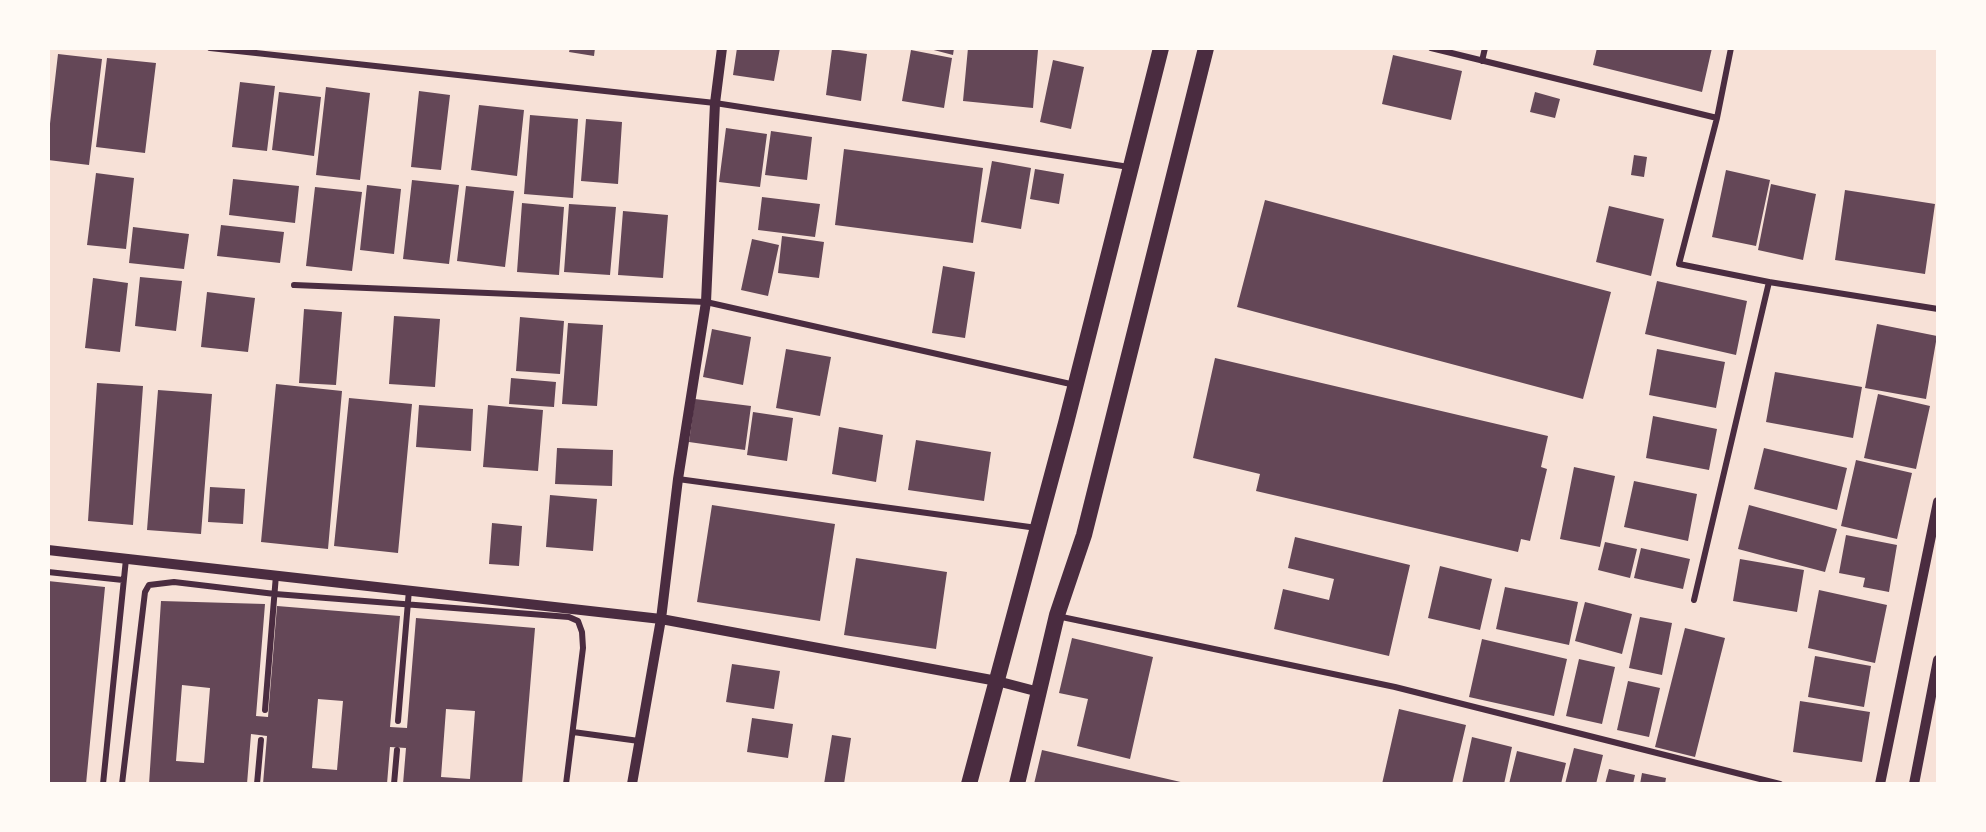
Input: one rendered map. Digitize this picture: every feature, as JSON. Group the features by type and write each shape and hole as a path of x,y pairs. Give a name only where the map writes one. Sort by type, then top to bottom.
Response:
{"highway":[{"path":"969,784 1076,385 1161,48"},
{"path":"1017,784 1057,615 1084,535 1206,48"}],"street":[{"path":"210,48 714,103 1131,168"},
{"path":"632,784 661,619 678,479 706,302 714,103 723,48"},
{"path":"1431,48 1717,118"},
{"path":"1482,61 1485,48"},
{"path":"1731,48 1717,118 1678,264 1769,282 1938,309"},
{"path":"1694,600 1769,282"},
{"path":"294,285 706,302 1076,385"},
{"path":"678,479 1038,528"},
{"path":"1880,784 1938,501"},
{"path":"48,550 661,619 997,681 1038,693"},
{"path":"103,784 126,559"},
{"path":"48,572 123,580"},
{"path":"265,710 276,575"},
{"path":"122,784 145,592 149,585 174,582 275,594 569,617 578,621 582,632 583,648 566,784"},
{"path":"398,721 409,590"},
{"path":"1057,615 1395,687 1780,784"},
{"path":"1914,784 1938,660"},
{"path":"573,732 639,741"},
{"path":"257,784 261,740"},
{"path":"394,784 397,750"}],"building":[{"path":"570,48 595,48 594,56 569,52"},
{"path":"737,48 780,48 774,81 733,75"},
{"path":"926,48 954,48 953,55"},
{"path":"968,48 1038,50 1033,108 963,101"},
{"path":"1597,48 1712,48 1702,92 1593,65"},
{"path":"832,49 867,54 861,101 826,95"},
{"path":"911,50 952,58 944,108 902,101"},
{"path":"58,54 102,59 89,165 48,160"},
{"path":"1393,55 1462,71 1451,120 1382,104"},
{"path":"107,58 156,63 145,153 96,147"},
{"path":"1053,60 1084,67 1071,129 1040,122"},
{"path":"240,82 275,86 267,151 232,147"},
{"path":"326,87 370,93 360,180 316,175"},
{"path":"419,91 450,95 441,170 411,167"},
{"path":"279,92 321,97 314,156 272,150"},
{"path":"1535,92 1560,99 1555,118 1530,112"},
{"path":"479,105 524,110 517,176 471,170"},
{"path":"530,115 578,119 573,198 524,194"},
{"path":"586,119 622,122 618,184 581,181"},
{"path":"726,128 767,134 760,187 719,182"},
{"path":"771,131 812,137 807,180 765,175"},
{"path":"844,149 983,168 973,243 835,225"},
{"path":"1634,155 1647,157 1644,177 1631,175"},
{"path":"992,161 1031,168 1021,229 981,222"},
{"path":"1035,169 1064,174 1059,204 1030,199"},
{"path":"1726,170 1770,180 1756,246 1712,237"},
{"path":"96,173 134,178 126,249 87,245"},
{"path":"233,179 299,186 295,223 229,215"},
{"path":"412,180 459,185 449,264 403,259"},
{"path":"1771,184 1816,194 1803,260 1758,250"},
{"path":"367,185 401,189 394,254 360,250"},
{"path":"466,186 514,191 505,267 457,261"},
{"path":"315,187 362,192 352,271 306,266"},
{"path":"1845,190 1935,204 1925,274 1835,260"},
{"path":"762,197 820,204 815,237 758,230"},
{"path":"1265,200 1611,292 1583,399 1237,307"},
{"path":"522,203 564,207 559,275 517,272"},
{"path":"569,204 616,207 610,275 564,272"},
{"path":"1609,206 1664,219 1651,276 1596,262"},
{"path":"623,211 668,215 663,278 618,275"},
{"path":"221,225 284,232 280,263 217,256"},
{"path":"133,227 189,234 184,269 129,263"},
{"path":"782,236 824,242 819,278 778,273"},
{"path":"752,239 779,245 768,296 741,290"},
{"path":"943,266 975,272 965,338 932,333"},
{"path":"140,277 182,281 176,331 135,326"},
{"path":"93,278 128,283 120,352 85,348"},
{"path":"1657,281 1747,301 1736,355 1645,334"},
{"path":"207,292 255,298 248,352 201,347"},
{"path":"304,309 342,312 336,385 299,383"},
{"path":"394,316 440,319 435,387 389,384"},
{"path":"520,317 564,321 560,374 516,371"},
{"path":"568,323 603,325 597,406 562,404"},
{"path":"1877,324 1937,336 1926,399 1865,388"},
{"path":"712,329 751,337 743,385 703,377"},
{"path":"786,349 831,357 820,416 776,408"},
{"path":"1657,349 1725,362 1716,408 1649,395"},
{"path":"1215,358 1548,436 1541,467 1547,469 1530,541 1521,539 1518,552 1256,491 1260,474 1193,458"},
{"path":"1775,372 1862,387 1853,438 1766,422"},
{"path":"511,378 556,382 554,407 509,404"},
{"path":"97,383 143,386 133,525 88,521"},
{"path":"276,384 342,391 328,549 261,542"},
{"path":"158,390 212,394 201,534 147,530"},
{"path":"1878,394 1930,406 1916,469 1864,458"},
{"path":"349,398 412,404 398,553 334,546"},
{"path":"695,399 751,406 745,450 689,442"},
{"path":"419,405 473,409 471,451 416,447"},
{"path":"488,405 543,410 538,471 483,467"},
{"path":"753,412 793,418 787,461 747,455"},
{"path":"1653,416 1717,429 1709,470 1646,458"},
{"path":"839,427 883,435 876,482 832,474"},
{"path":"916,440 991,452 984,501 908,490"},
{"path":"557,448 613,450 612,486 555,484"},
{"path":"1764,448 1847,468 1837,510 1754,489"},
{"path":"1856,460 1912,473 1897,539 1841,526"},
{"path":"1574,467 1615,476 1600,547 1560,539"},
{"path":"1634,481 1697,494 1688,541 1624,527"},
{"path":"210,487 245,489 243,524 208,522"},
{"path":"550,495 597,499 593,551 546,547"},
{"path":"712,505 835,524 820,621 697,602"},
{"path":"1749,505 1837,529 1825,572 1738,549"},
{"path":"492,523 522,526 519,566 489,564"},
{"path":"1846,535 1897,545 1889,592 1863,587 1865,578 1839,573"},
{"path":"1295,537 1410,565 1389,656 1274,629 1283,589 1329,600 1334,579 1288,568"},
{"path":"1605,542 1637,549 1630,578 1598,570"},
{"path":"1641,548 1690,559 1683,589 1634,578"},
{"path":"856,558 947,572 936,649 844,635"},
{"path":"1740,559 1804,570 1797,612 1733,601"},
{"path":"1440,566 1492,579 1480,630 1428,618"},
{"path":"48,581 105,587 86,784 48,784"},
{"path":"1505,587 1578,602 1569,645 1496,629"},
{"path":"1819,590 1887,605 1875,663 1808,648"},
{"path":"161,601 265,604 256,716 268,717 277,606 400,616 390,727 407,728 416,618 535,628 522,784 403,784 406,748 390,747 387,784 263,784 267,736 251,734 247,784 149,784","holes":["182,685 210,688 204,763 176,761","318,699 343,701 337,770 312,768","446,709 475,711 470,779 441,777"]},
{"path":"1585,602 1632,614 1622,654 1575,641"},
{"path":"1640,617 1672,623 1662,675 1629,668"},
{"path":"1685,628 1725,638 1695,757 1655,747"},
{"path":"1072,638 1153,657 1130,759 1077,746 1088,699 1059,693"},
{"path":"1482,639 1567,659 1554,716 1469,697"},
{"path":"1815,656 1871,666 1864,707 1808,697"},
{"path":"1579,659 1615,667 1602,724 1566,716"},
{"path":"732,664 780,671 774,709 726,702"},
{"path":"1628,681 1660,688 1649,737 1617,730"},
{"path":"1800,701 1870,712 1862,762 1793,752"},
{"path":"1399,709 1466,725 1452,784 1382,784"},
{"path":"752,718 793,724 788,758 747,752"},
{"path":"832,735 851,738 844,784 824,784"},
{"path":"1472,737 1512,747 1504,784 1462,784"},
{"path":"1574,748 1603,755 1596,784 1565,784"},
{"path":"1042,750 1185,783 1185,784 1034,784"},
{"path":"1517,751 1566,763 1561,784 1509,784"},
{"path":"1609,769 1635,775 1633,784 1605,784"},
{"path":"1642,773 1666,778 1665,784 1640,784"}]}
